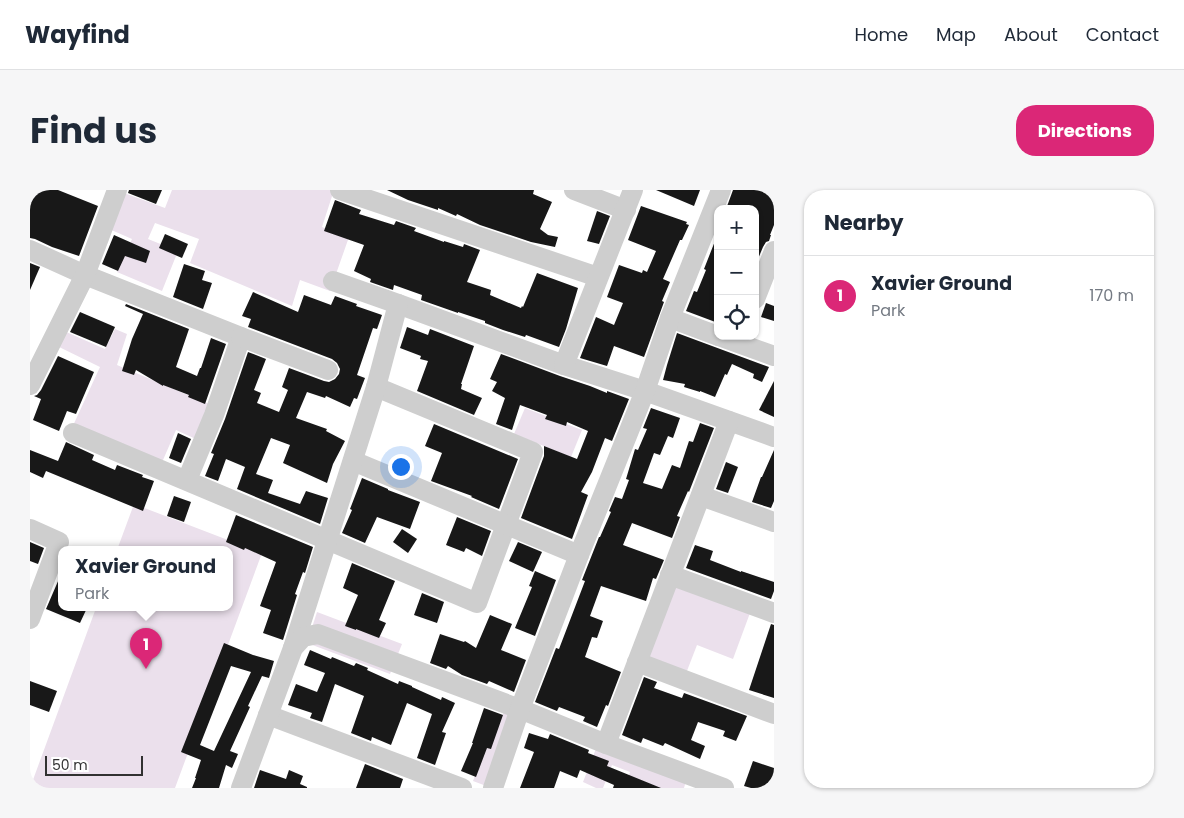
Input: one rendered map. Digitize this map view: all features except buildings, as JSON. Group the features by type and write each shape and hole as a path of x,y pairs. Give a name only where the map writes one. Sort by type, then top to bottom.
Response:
{"street":[{"path":"340,190 598,278"},
{"path":"574,190 626,210"},
{"path":"564,365 633,190"},
{"path":"642,390 714,190"},
{"path":"488,788 577,554 721,190"},
{"path":"30,385 86,274 111,192"},
{"path":"30,250 328,370"},
{"path":"757,295 774,251"},
{"path":"333,281 564,365 642,390 774,437"},
{"path":"241,788 293,648 376,387 398,304"},
{"path":"670,318 714,334"},
{"path":"187,480 214,415 241,336"},
{"path":"739,340 774,356"},
{"path":"73,433 477,603 533,452 376,387"},
{"path":"606,744 728,422"},
{"path":"353,461 577,554"},
{"path":"701,496 774,522"},
{"path":"30,529 59,542 30,619"},
{"path":"670,575 774,613"},
{"path":"293,648 303,636 318,634 518,708 606,744 724,788"},
{"path":"637,662 774,714"},
{"path":"493,788 518,708"},
{"path":"268,715 462,788"}],"shaded area":[{"path":"172,190 334,190 322,227 349,237 330,291 300,280 292,306 190,263 199,239 155,223 148,239 178,251 162,291 117,272 132,239 109,229 124,193 165,208"},
{"path":"115,329 127,334 117,365 214,406 198,440 176,430 160,467 71,430 100,367 57,346 64,331 105,349"},
{"path":"525,408 582,430 571,457 514,434"},
{"path":"134,504 262,553 175,788 30,788 95,611 233,611 233,546 118,546"},
{"path":"672,583 750,613 733,659 697,645 685,676 643,660"},
{"path":"317,612 402,644 390,674 307,643"},
{"path":"504,711 515,714 489,787 473,781 486,745 491,746"},
{"path":"597,746 686,781 684,788 624,788 630,772 612,765 603,788 596,788 583,782"}],"place":[{"name":"Xavier Ground","path":"146,669"}]}
